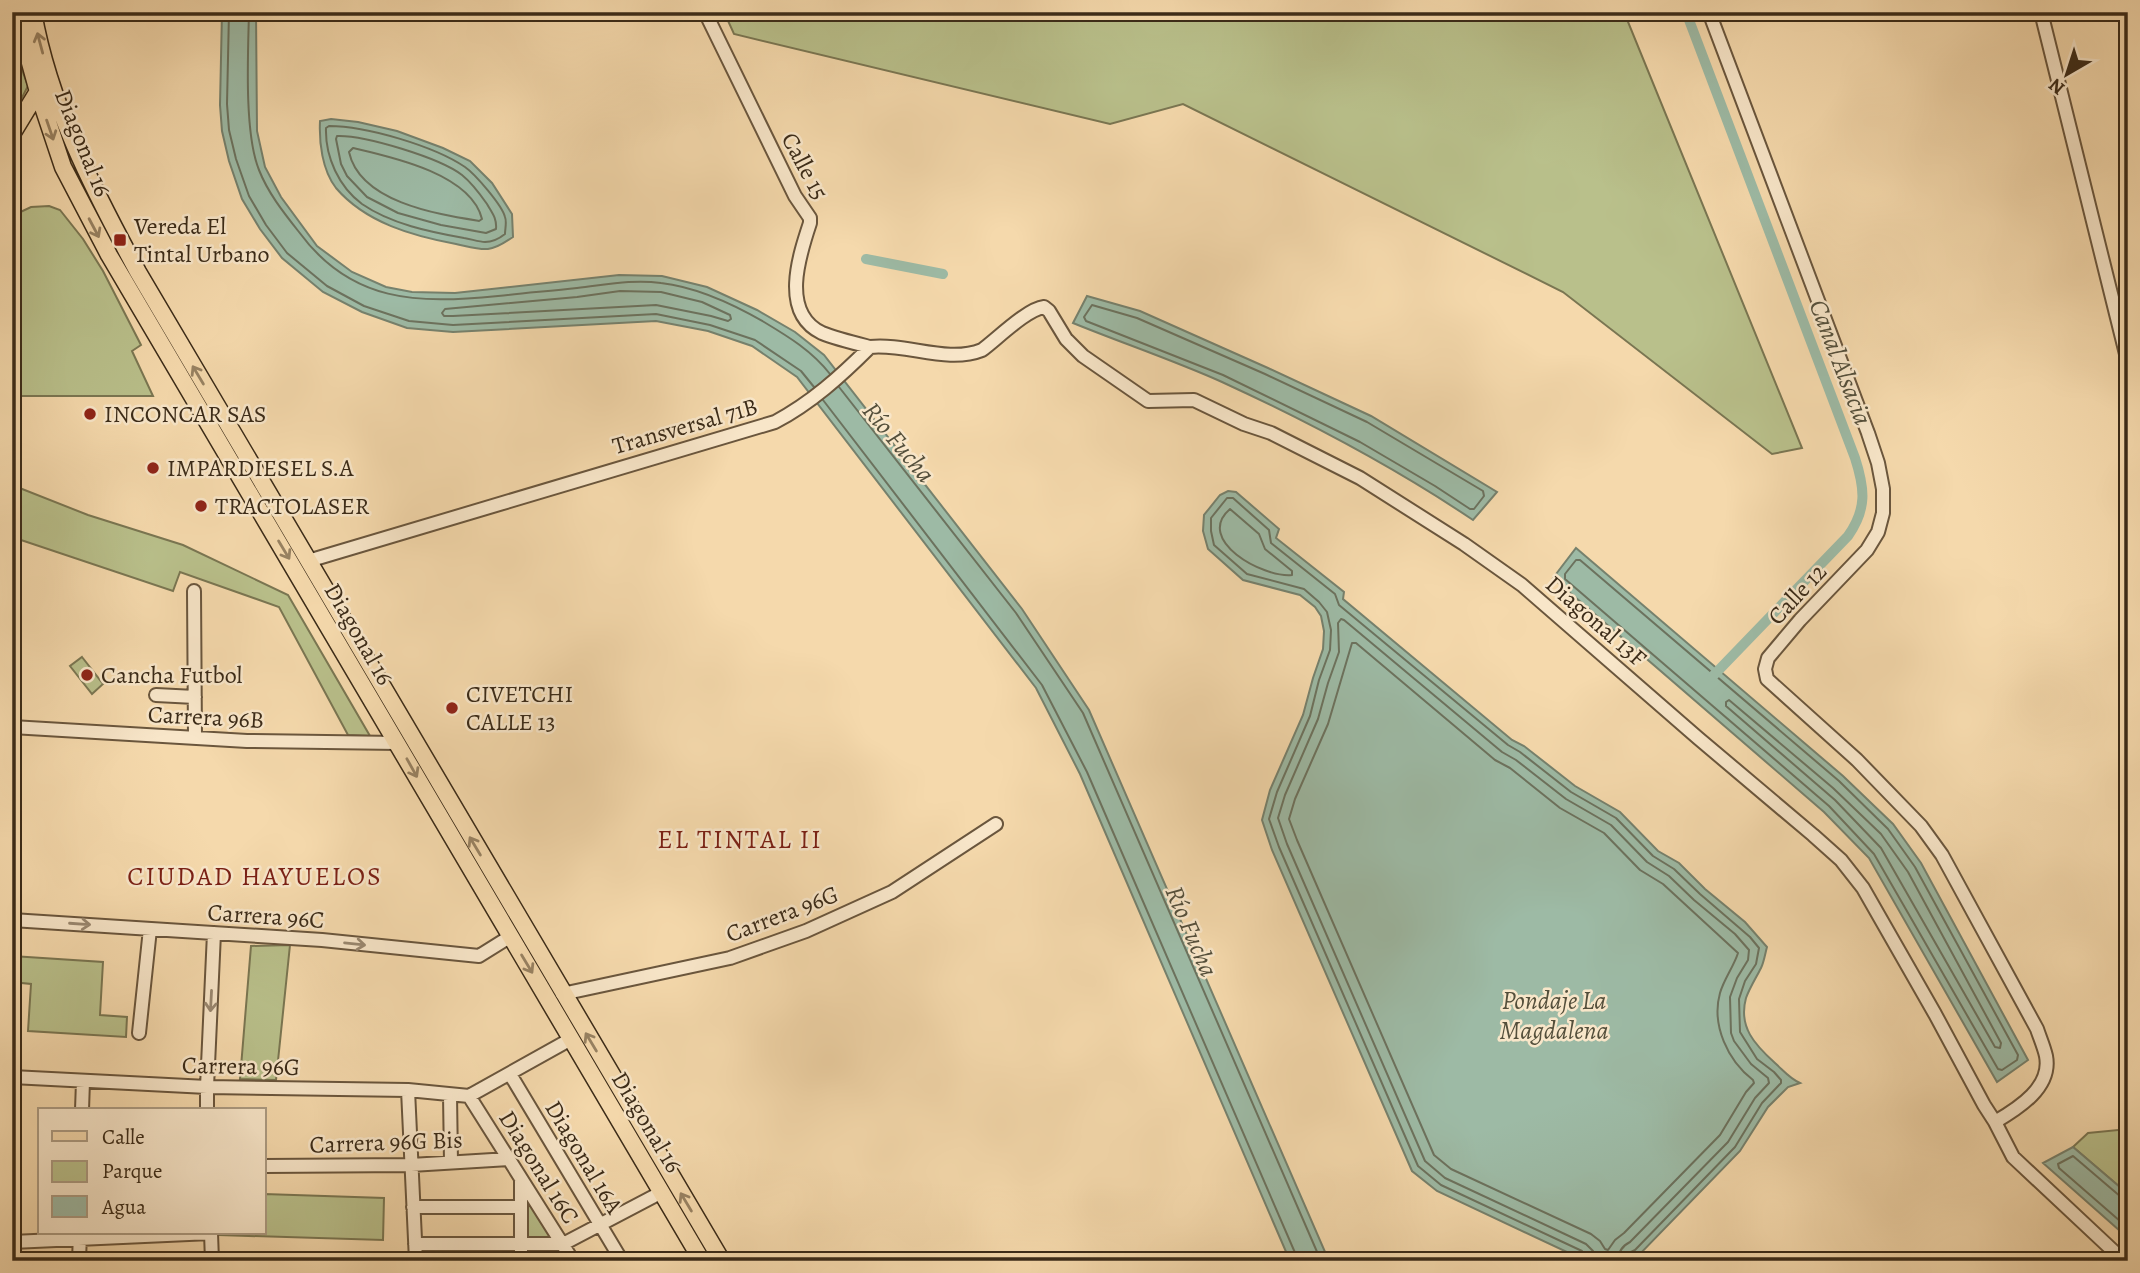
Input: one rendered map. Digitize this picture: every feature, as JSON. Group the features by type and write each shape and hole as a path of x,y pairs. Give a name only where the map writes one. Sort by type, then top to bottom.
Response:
{"main road":[{"name":"Diagonal 16","path":"16,12 38,92 63,167 109,256 702,1261"},
{"name":"Diagonal 16","path":"33,12 49,73 72,137 114,229 562,994 722,1261"},
{"path":"12,134 49,73"}],"street":[{"name":"Calle 15","path":"705,12 794,196 810,218 799,255 797,306 804,320 820,332 870,347"},
{"name":"Calle 12","path":"1709,12 1868,433 1883,489 1883,513 1878,532 1867,551 1800,620 1768,658 1765,669 1767,679 1857,760 1922,827 1942,855 2037,1029 2046,1055 2047,1068 2043,1079 2027,1101 1995,1122"},
{"path":"2042,12 2127,358"},
{"name":"Diagonal 13F","path":"870,347 911,348 940,355 974,354 1029,313 1044,307 1066,339 1083,356 1148,401 1194,400 1244,424 1271,433 1360,478 1464,544 1522,585 1841,860 1863,888 2013,1157 2124,1261"},
{"name":"Transversal 71B","path":"307,561 775,422 797,411 844,373 870,347"},
{"path":"194,591 195,738"},
{"path":"156,695 195,697"},
{"name":"Carrera 96B","path":"12,727 195,738 398,743"},
{"name":"Carrera 96G","path":"562,994 730,958 806,931 892,892 996,824"},
{"name":"Carrera 96C","path":"12,919 322,940 478,956 511,936"},
{"path":"139,1033 150,929"},
{"path":"208,1108 214,933"},
{"path":"469,1096 571,1039"},
{"name":"Diagonal 16A","path":"510,1074 622,1261"},
{"name":"Carrera 96G","path":"12,1077 207,1087 408,1090 469,1096"},
{"path":"82,1081 82,1108"},
{"path":"408,1090 416,1261"},
{"path":"450,1095 451,1162"},
{"name":"Diagonal 16C","path":"469,1096 573,1261"},
{"name":"Carrera 96G Bis","path":"266,1166 411,1165 509,1160"},
{"path":"521,1178 521,1261"},
{"path":"415,1244 562,1244 662,1192"},
{"path":"413,1207 521,1207"},
{"path":"12,1242 80,1236 167,1234"},
{"path":"211,1234 212,1261"},
{"path":"79,1261 80,1236"}],"green space":[{"path":"724,12 1624,12 1802,448 1772,454 1563,292 1183,104 1110,124 734,34"},
{"path":"12,43 28,86 12,117"},
{"path":"49,206 60,210 103,271 141,345 132,351 153,396 12,396 12,216 31,207"},
{"path":"12,485 88,515 183,545 288,595 370,736 348,735 279,607 180,572 173,591 12,537"},
{"name":"Cancha Futbol","path":"82,657 103,684 92,694 70,666"},
{"path":"290,945 276,1080 240,1079 251,946"},
{"path":"12,956 103,962 100,1015 127,1017 126,1037 28,1031 31,984 12,982"},
{"path":"2128,1129 2128,1194 2073,1147 2088,1133"},
{"path":"523,1189 555,1240 522,1239"},
{"path":"266,1194 384,1198 383,1240 219,1235 266,1234"}],"water":[{"path":"222,12 256,12 257,131 265,167 281,197 317,246 352,272 386,287 412,292 455,293 619,275 662,276 707,287 757,310 795,332 824,355 1022,609 1089,710 1329,1261 1290,1261 1080,774 1036,688 797,377 752,346 708,331 656,321 453,332 407,328 362,312 323,292 282,258 242,199 222,131"},
{"path":"331,119 397,131 470,161 492,183 512,214 513,237 495,247 477,248 407,232 361,210 336,188 325,164 320,121"},
{"path":"1087,296 1140,311 1371,416 1497,492 1473,520 1382,464 1287,413 1204,374 1073,323"},
{"name":"Pondaje La Magdalena","path":"1228,491 1236,492 1279,529 1276,538 1344,592 1343,599 1512,740 1524,746 1575,786 1620,812 1658,851 1679,863 1745,922 1767,947 1762,966 1746,998 1746,1027 1761,1049 1800,1083 1788,1087 1768,1107 1740,1151 1638,1256 1623,1261 1586,1261 1437,1191 1412,1171 1272,850 1262,820 1270,790 1303,715 1323,649 1321,616 1315,607 1300,595 1243,580 1208,549 1203,531 1204,515 1220,495"},
{"path":"1576,548 1843,776 1893,824 1921,863 2028,1060 1997,1082 1869,858 1824,812 1553,578"},
{"path":"2073,1147 2128,1194 2128,1238 2043,1163"}],"waterway":[{"name":"Canal Alsacia","path":"1686,12 1855,458 1862,489 1859,517 1848,536 1712,677"},
{"path":"866,259 943,274"}],"place":[{"name":"Vereda El Tintal Urbano","path":"120,240"},
{"name":"INCONCAR SAS","path":"90,414"},
{"name":"IMPARDIESEL S.A","path":"153,468"},
{"name":"TRACTOLASER","path":"201,506"},
{"name":"Cancha Futbol","path":"87,675"},
{"name":"CIVETCHI CALLE 13","path":"452,708"}],"district":[{"name":"EL TINTAL II","path":"740,839"},
{"name":"CIUDAD HAYUELOS","path":"255,876"}],"water label":[{"name":"Río Fucha","path":"899,442"},
{"name":"Río Fucha","path":"1192,931"}]}
